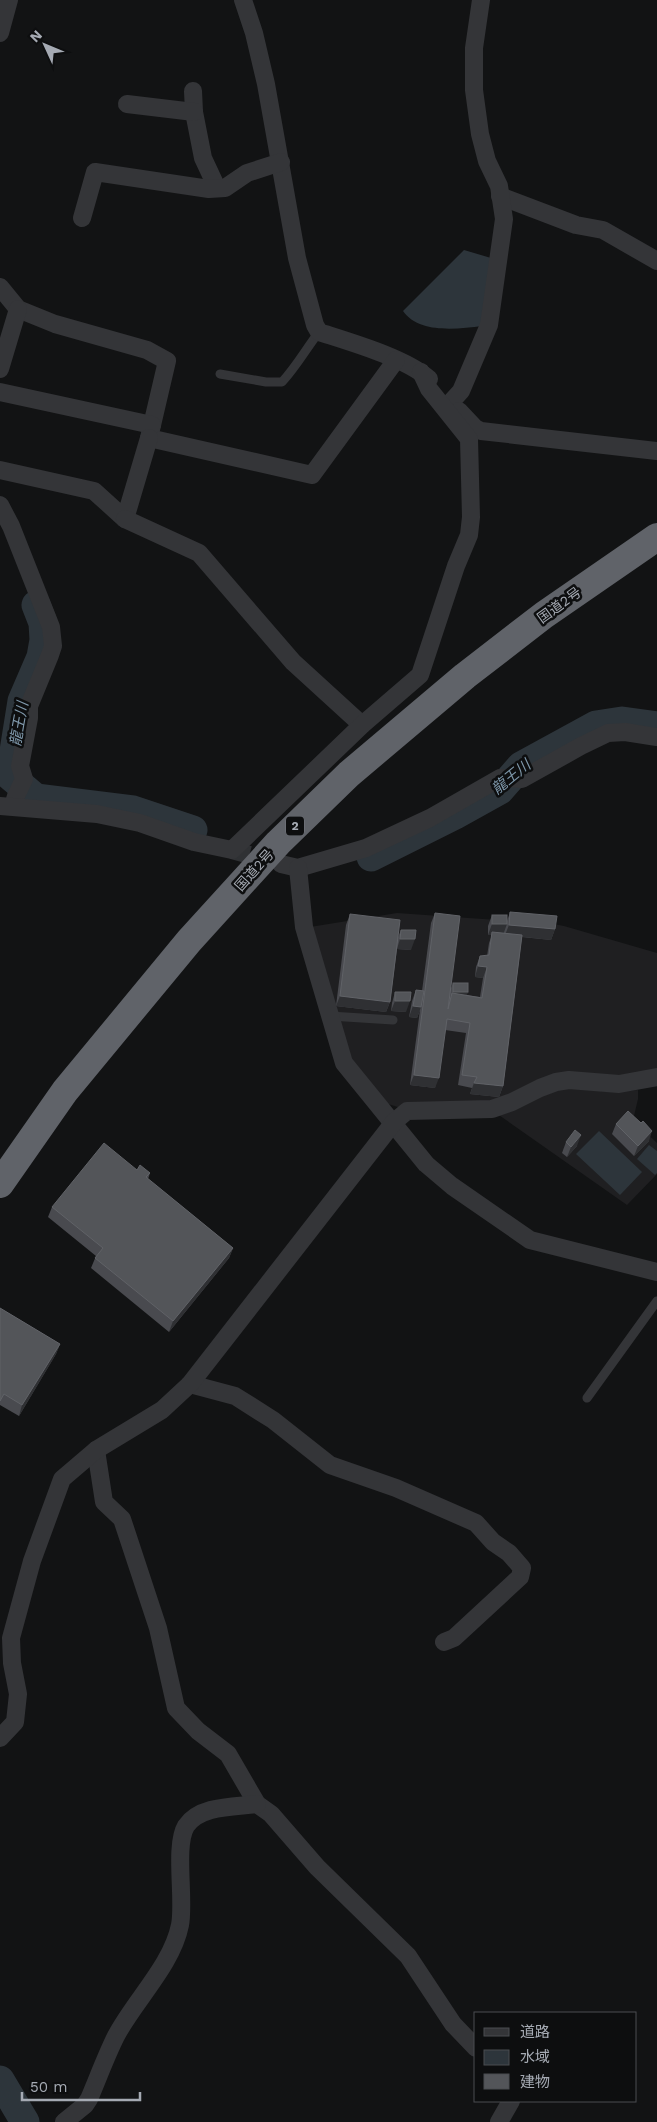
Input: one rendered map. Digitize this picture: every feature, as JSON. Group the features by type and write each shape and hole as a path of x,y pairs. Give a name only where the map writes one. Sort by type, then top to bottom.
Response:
{"highway":[{"name":"国道2号","path":"0,1184 71,1084 189,940 278,843 349,774 466,676 544,615 657,537"}],"street":[{"path":"0,33 9,0"},
{"path":"243,0 254,33 266,84 297,258 314,325 319,332 396,360 421,372 475,428 657,452"},
{"path":"451,402 461,391 489,325 504,219 500,196 480,134 474,90 474,48 481,0"},
{"path":"193,91 194,112 203,158 217,188"},
{"path":"126,104 194,112"},
{"path":"82,218 95,172 225,188 247,173 281,162"},
{"path":"500,196 576,225 603,230 657,261"},
{"path":"0,287 18,309 56,324 147,350 167,361 151,431 125,519"},
{"path":"0,369 18,309"},
{"path":"0,392 312,475 396,360"},
{"path":"0,504 11,526 51,627 53,646 29,706 30,718 20,766 24,779 9,803 97,814 140,824 194,842 232,850 362,725 420,676 456,566 469,535 471,516 469,439 429,389 421,372"},
{"path":"0,470 94,491 125,519 199,554 293,662 362,725"},
{"path":"281,864 298,868 366,848 430,818 500,778 522,779 608,733 625,732 657,738"},
{"path":"298,868 304,927 344,1063 394,1122 426,1164 452,1186 530,1240 657,1272"},
{"path":"0,1738 15,1722 18,1694 12,1663 11,1638 32,1561 62,1478 96,1450 162,1410 190,1384 394,1122 407,1111 492,1109 556,1082 569,1080 619,1084 657,1077"},
{"path":"190,1384 235,1396 274,1420 330,1464 396,1488 476,1523 493,1542 509,1553 522,1568 520,1577 454,1638 444,1642"},
{"path":"96,1450 104,1502 122,1519 158,1628 176,1708 198,1731 228,1754 257,1804 270,1814 317,1867 408,1956 453,2024 474,2046"},
{"path":"64,2122 89,2099 116,2036 175,1946 181,1923 182,1842 186,1826 200,1814 257,1804"},
{"path":"499,2122 510,2102"}],"lane":[{"path":"220,374 266,382 282,382 293,371 319,332"},
{"path":"330,1016 392,1020"},
{"path":"587,1398 657,1301"}],"shaded area":[{"path":"397,913 497,920 511,917 527,919 564,926 657,953 657,1070 613,1080 587,1075 494,1104 401,1108 388,1104 351,1061 310,927"},
{"path":"560,1088 580,1088 608,1092 638,1090 633,1120 657,1143 657,1174 627,1205 496,1113"}],"water":[{"path":"464,250 491,258 482,326 450,329 428,327 410,318 403,311"},
{"path":"599,1131 642,1172 620,1195 576,1154"},
{"path":"649,1145 657,1151 657,1173 655,1175 637,1159"}],"building":[{"path":"510,912 557,916 555,929 509,925"},
{"path":"435,913 460,916 448,1009 452,993 482,998 487,967 478,966 480,956 489,955 492,932 522,935 503,1086 474,1083 477,1077 462,1075 470,1023 447,1019 439,1078 414,1075"},
{"path":"350,914 400,920 390,1002 340,996"},
{"path":"492,915 507,915 507,924 492,924"},
{"path":"401,930 416,930 415,939 400,939"},
{"path":"453,983 468,983 468,992 453,992"},
{"path":"416,990 424,991 421,1007 413,1006"},
{"path":"395,992 411,992 410,1001 395,1001"},
{"path":"628,1111 641,1123 643,1121 652,1131 638,1146 616,1124"},
{"path":"575,1130 581,1135 571,1147 566,1142"},
{"path":"104,1143 137,1170 140,1165 150,1173 146,1177 233,1248 173,1321 95,1258 103,1248 52,1207"},
{"path":"0,1308 60,1344 22,1405 4,1394 0,1401"}],"waterway":[{"name":"龍王川","path":"36,605 43,623 44,640 41,657 22,701 10,776 36,798 133,810 193,830"},
{"name":"龍王川","path":"371,857 500,790 521,766 596,725 622,721 657,726"},
{"path":"0,2080 25,2122"}],"tunnel":[{"path":"232,850 271,861"}]}
